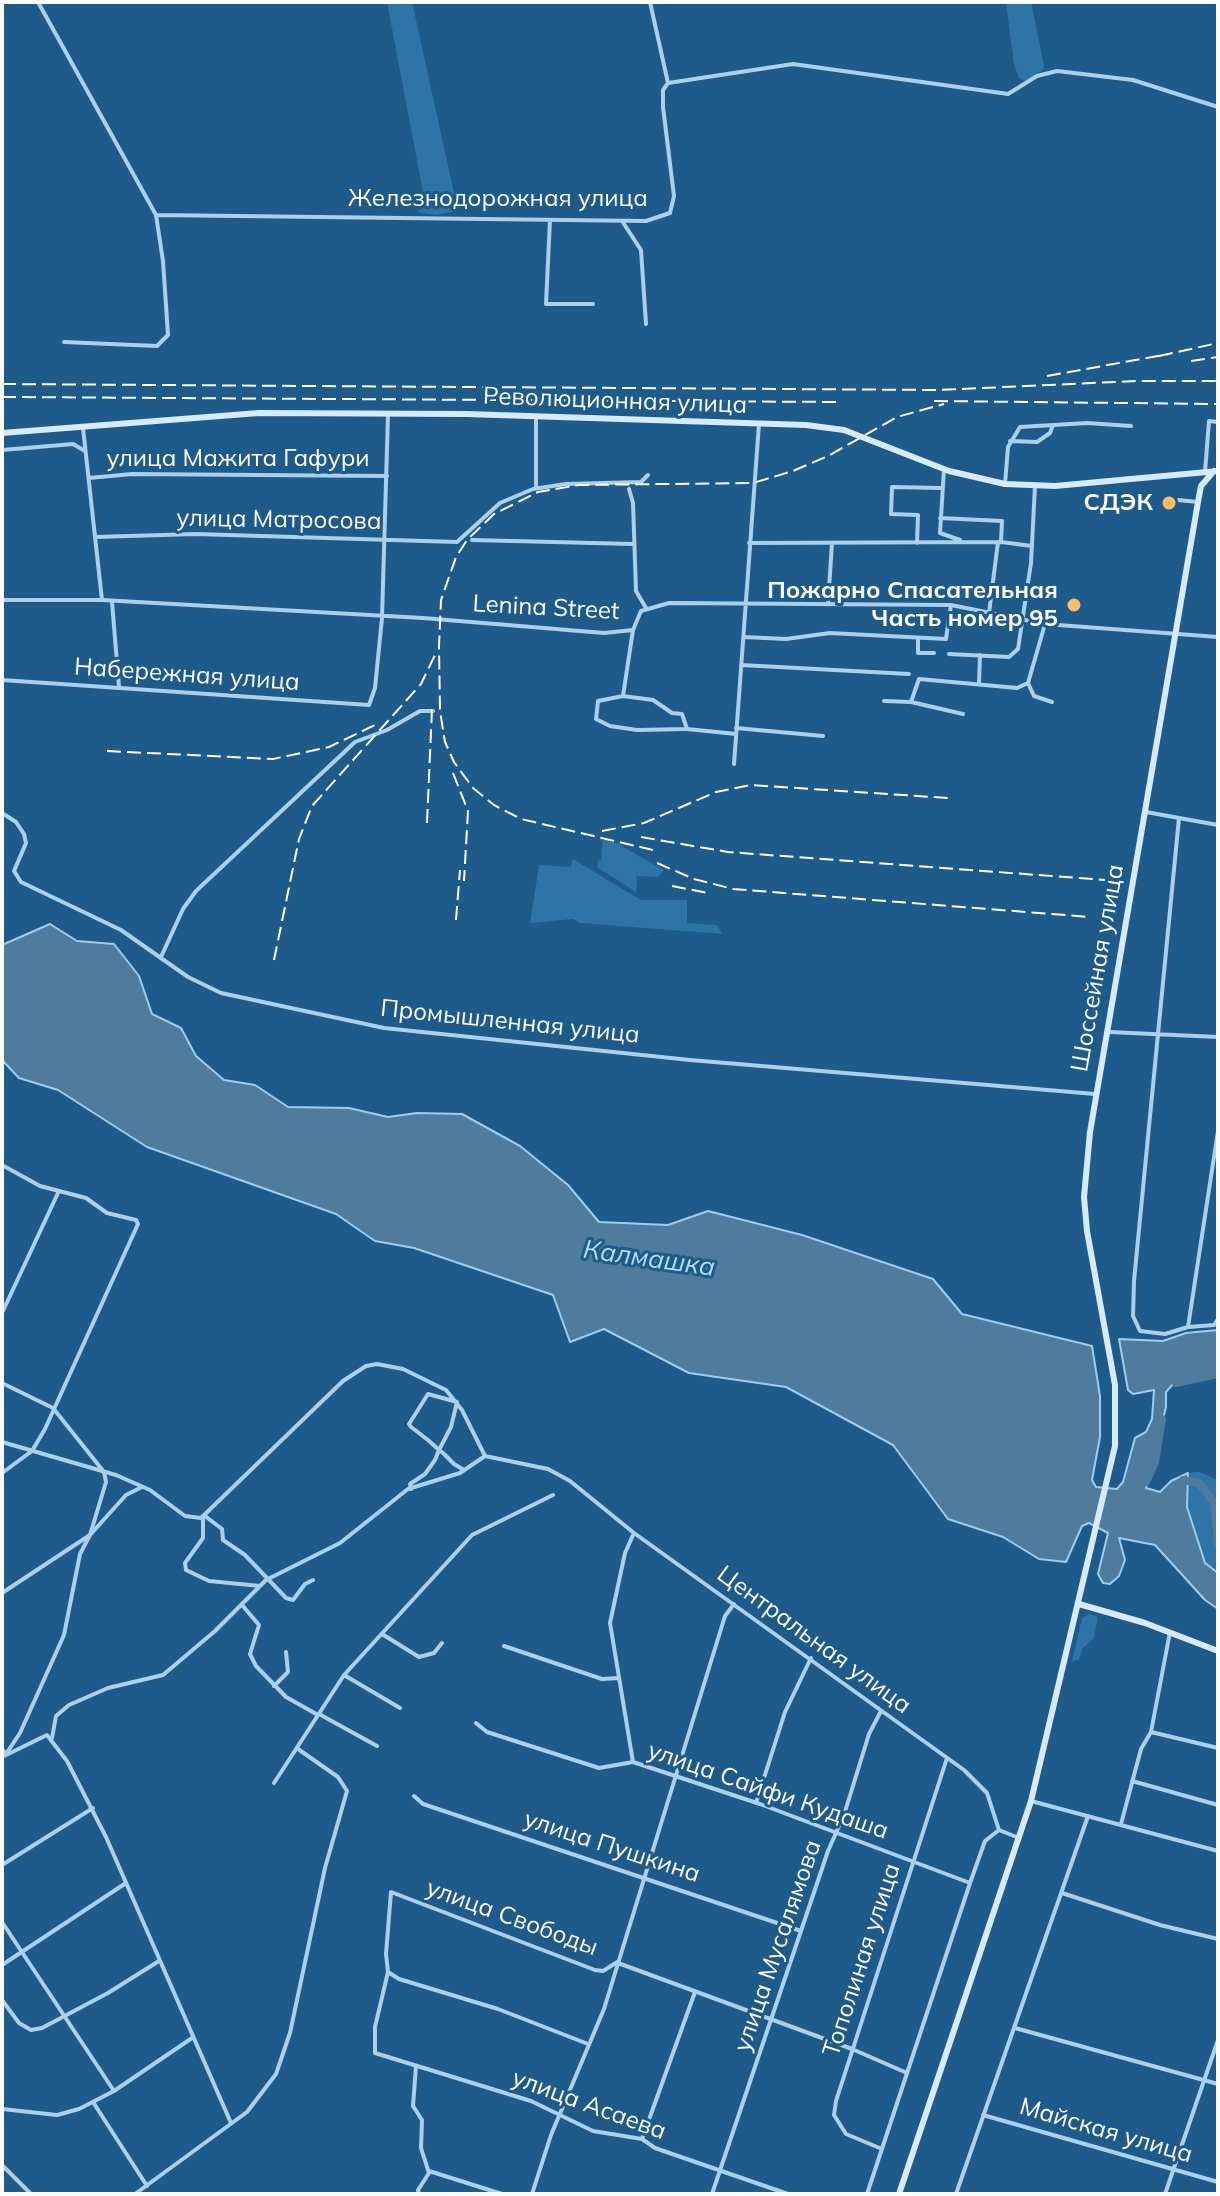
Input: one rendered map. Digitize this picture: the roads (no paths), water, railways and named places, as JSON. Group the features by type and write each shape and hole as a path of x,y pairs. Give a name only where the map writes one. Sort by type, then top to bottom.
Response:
{"main road":[{"name":"Революционная улица","path":"2,433 259,413 536,417 832,427 944,469 1005,484 1035,486 1216,471"},
{"name":"Шоссейная улица","path":"899,2194 1031,1801 1108,1478 1117,1411 1084,1197 1095,1094 1200,489 1216,471"},
{"path":"1185,474 1200,489"},
{"path":"1079,1604 1170,1632 1218,1651"}],"street":[{"path":"38,2 160,227 168,335 157,346 64,342"},
{"path":"650,2 668,83 793,64 1008,94 1037,76 1057,71 1133,80 1218,107"},
{"name":"Железнодорожная улица","path":"156,215 646,221 670,213 674,196 663,107 663,90 668,83"},
{"path":"550,220 546,304 593,304"},
{"path":"622,221 641,250 646,324"},
{"path":"382,618 388,414"},
{"path":"536,417 536,488 641,482 648,475"},
{"path":"1205,472 1209,421 1218,422"},
{"path":"734,764 759,424"},
{"path":"1010,441 1037,442 1050,433 1053,425"},
{"path":"1005,484 1010,441 1020,427 1131,426"},
{"path":"83,427 102,600"},
{"path":"2,450 73,444 85,451"},
{"path":"944,469 940,533 951,534 962,541"},
{"name":"улица Мажита Гафури","path":"89,478 132,474 387,476"},
{"path":"949,654 1015,654 1024,621 1035,486"},
{"path":"917,543 918,515 891,514 892,487 941,488"},
{"name":"улица Матросова","path":"95,537 240,535 386,542 461,541 500,503 536,488"},
{"path":"629,489 636,591 646,608"},
{"path":"1178,500 1198,502"},
{"path":"940,518 1002,521 989,613"},
{"path":"472,540 633,544"},
{"path":"749,543 962,541 1032,546"},
{"path":"828,604 832,543"},
{"name":"Lenina Street","path":"2,600 102,600 439,619 604,633 633,630 646,608 669,603 951,605 1045,624 1218,637"},
{"path":"112,602 119,687"},
{"path":"743,637 786,639 830,633 946,639 951,605"},
{"name":"Набережная улица","path":"2,680 369,705 375,688 382,618"},
{"path":"1045,624 1028,683 1034,696 1052,702"},
{"path":"623,696 633,630"},
{"path":"918,638 918,653 934,653"},
{"path":"979,684 980,655"},
{"path":"741,665 909,674"},
{"path":"911,702 919,679 1017,688 1028,683"},
{"path":"687,729 682,714 672,713 653,700 623,696 598,701 596,719 610,726 637,730 687,729 823,736"},
{"path":"884,701 911,702 963,714"},
{"path":"161,957 183,909 196,891 355,742 387,730 420,711 433,711"},
{"path":"1143,812 1218,825"},
{"name":"Промышленная улица","path":"2,813 16,822 26,843 14,871 21,882 121,930 221,993 384,1028 690,1060 1095,1094"},
{"path":"1179,818 1134,1281 1137,1327 1147,1333 1165,1334 1188,1327 1214,1325 1218,1319"},
{"path":"1105,1032 1218,1037"},
{"path":"1188,1327 1218,1131"},
{"path":"2,1165 58,1193 86,1198 107,1213 128,1217 138,1224 32,1451 2,1473"},
{"path":"2,1313 58,1193"},
{"path":"232,2124 93,1808 52,1738 56,1716 60,1711 108,1688 163,1675 242,1605 266,1580 340,1543 411,1489 464,1470 485,1456 457,1402 446,1390 390,1365 366,1366 343,1381 206,1515 203,1538 185,1563 191,1573 209,1581 260,1586"},
{"path":"2,1383 53,1408 104,1472 105,1491 90,1535 75,1566 64,1635 20,1733 3,1753"},
{"path":"457,1402 428,1394 410,1420 411,1427 464,1470"},
{"path":"411,1489 410,1484 430,1469 451,1427 457,1402"},
{"path":"2,1442 144,1487 185,1516 206,1515 218,1523 223,1540 245,1555 266,1580 290,1600 313,1580"},
{"name":"Центральная улица","path":"485,1456 548,1469 570,1481 634,1533 947,1758 987,1793 999,1830"},
{"path":"2,1593 90,1535 126,1495 144,1487"},
{"path":"274,1783 344,1675 472,1535 553,1495"},
{"path":"633,1762 610,1623 625,1553 634,1533"},
{"path":"532,2194 551,2135 561,2117 619,1962 725,1616 734,1604"},
{"path":"242,1605 259,1625 250,1654 274,1686 377,1746"},
{"path":"1121,1825 1144,1741 1151,1732 1170,1632"},
{"path":"382,1634 419,1657 434,1653 442,1643"},
{"path":"504,1646 602,1679 619,1678"},
{"path":"274,1686 288,1672 286,1652"},
{"path":"756,1803 785,1712 811,1658"},
{"path":"344,1675 400,1708"},
{"name":"улица Мусалямова","path":"712,2194 801,1931 881,1711"},
{"name":"улица Сайфи Кудаша","path":"476,1723 487,1732 599,1768 633,1762 756,1803 970,1883"},
{"path":"1151,1732 1218,1748"},
{"path":"3,1753 38,1737 52,1738"},
{"path":"135,2194 232,2124 269,2088 281,2060 327,1860 346,1799 345,1783 298,1749"},
{"name":"Тополиная улица","path":"882,2149 846,2134 834,2115 852,2049 947,1758"},
{"path":"1132,1781 1218,1805"},
{"name":"улица Пушкина","path":"414,1796 423,1804 645,1876 801,1931"},
{"path":"1031,1801 1218,1851"},
{"path":"2,1865 93,1808"},
{"path":"956,2194 1088,1816"},
{"path":"867,2194 985,1841 999,1830 1019,1838"},
{"path":"2,1965 126,1883"},
{"name":"улица Свободы","path":"388,1972 386,1954 391,1892 595,1970 603,1971 619,1962 852,2049 907,2073"},
{"path":"1062,1893 1160,1925 1218,1939"},
{"path":"2,1922 114,2091"},
{"path":"2,2000 19,2023 31,2030 64,2019 159,1961"},
{"path":"388,1972 399,1979 498,2009 589,2044"},
{"name":"улица Асаева","path":"388,1972 375,2027 375,2053 531,2101 593,2131 642,2139 655,2148 788,2194"},
{"path":"642,2139 695,1992"},
{"path":"1015,2028 1218,2084"},
{"path":"2,2109 57,2115 93,2102 192,2038"},
{"path":"1165,2194 1218,2040"},
{"path":"416,2066 413,2106 422,2120 421,2148 429,2171 418,2190 419,2194"},
{"path":"93,2102 147,2186"},
{"name":"Майская улица","path":"983,2115 1218,2182"},
{"path":"2,2165 31,2194"},
{"path":"429,2171 502,2194"}],"water":[{"path":"50,924 77,941 114,944 139,976 152,1014 181,1028 196,1056 224,1080 255,1085 288,1107 349,1108 388,1117 417,1113 462,1114 520,1146 568,1185 599,1222 668,1225 708,1211 802,1235 933,1279 962,1314 1092,1346 1100,1396 1100,1437 1092,1480 1096,1487 1117,1489 1123,1482 1135,1438 1146,1432 1152,1419 1154,1390 1133,1394 1128,1390 1119,1339 1163,1341 1186,1333 1218,1330 1218,1374 1174,1383 1166,1392 1166,1407 1146,1488 1160,1492 1171,1481 1188,1473 1187,1507 1205,1563 1218,1573 1218,1609 1205,1600 1155,1545 1119,1538 1125,1560 1119,1576 1110,1584 1103,1583 1098,1574 1108,1533 1089,1523 1082,1526 1066,1562 1039,1559 1003,1537 948,1519 893,1445 786,1387 689,1373 604,1329 570,1342 553,1295 414,1248 375,1241 336,1214 147,1147 58,1090 19,1078 2,1060 2,945"}],"waterway":[{"path":"1176,1383 1218,1374"},
{"path":"1146,1482 1155,1462 1162,1419"},
{"name":"Калмашка","path":"1179,1484 1183,1480 1199,1483 1214,1502 1218,1543"}],"railway":[{"path":"1159,356 1218,343"},
{"path":"1047,376 1169,354"},
{"path":"1191,361 1218,357"},
{"path":"2,384 938,390 1137,381 1218,381"},
{"path":"2,397 838,402"},
{"path":"934,401 1218,404"},
{"path":"653,850 521,819 494,805 473,788 454,762 445,742 440,711 441,600 456,557 467,540 494,514 538,492 579,485 753,483 828,456 897,417 944,404"},
{"path":"274,960 299,839 312,806 421,684 435,655"},
{"path":"427,823 432,709"},
{"path":"107,751 273,759 329,747 375,725"},
{"path":"453,773 468,811 464,881"},
{"path":"602,831 644,823 716,792 751,785 948,798"},
{"path":"641,837 728,852 1105,880"},
{"path":"657,863 694,879 733,889 1090,917"},
{"path":"456,920 460,870"},
{"path":"672,886 708,893"}],"place":[{"name":"СДЭК","path":"1169,503"},
{"name":"Пожарно Спасательная Часть номер 95","path":"1074,605"}]}
